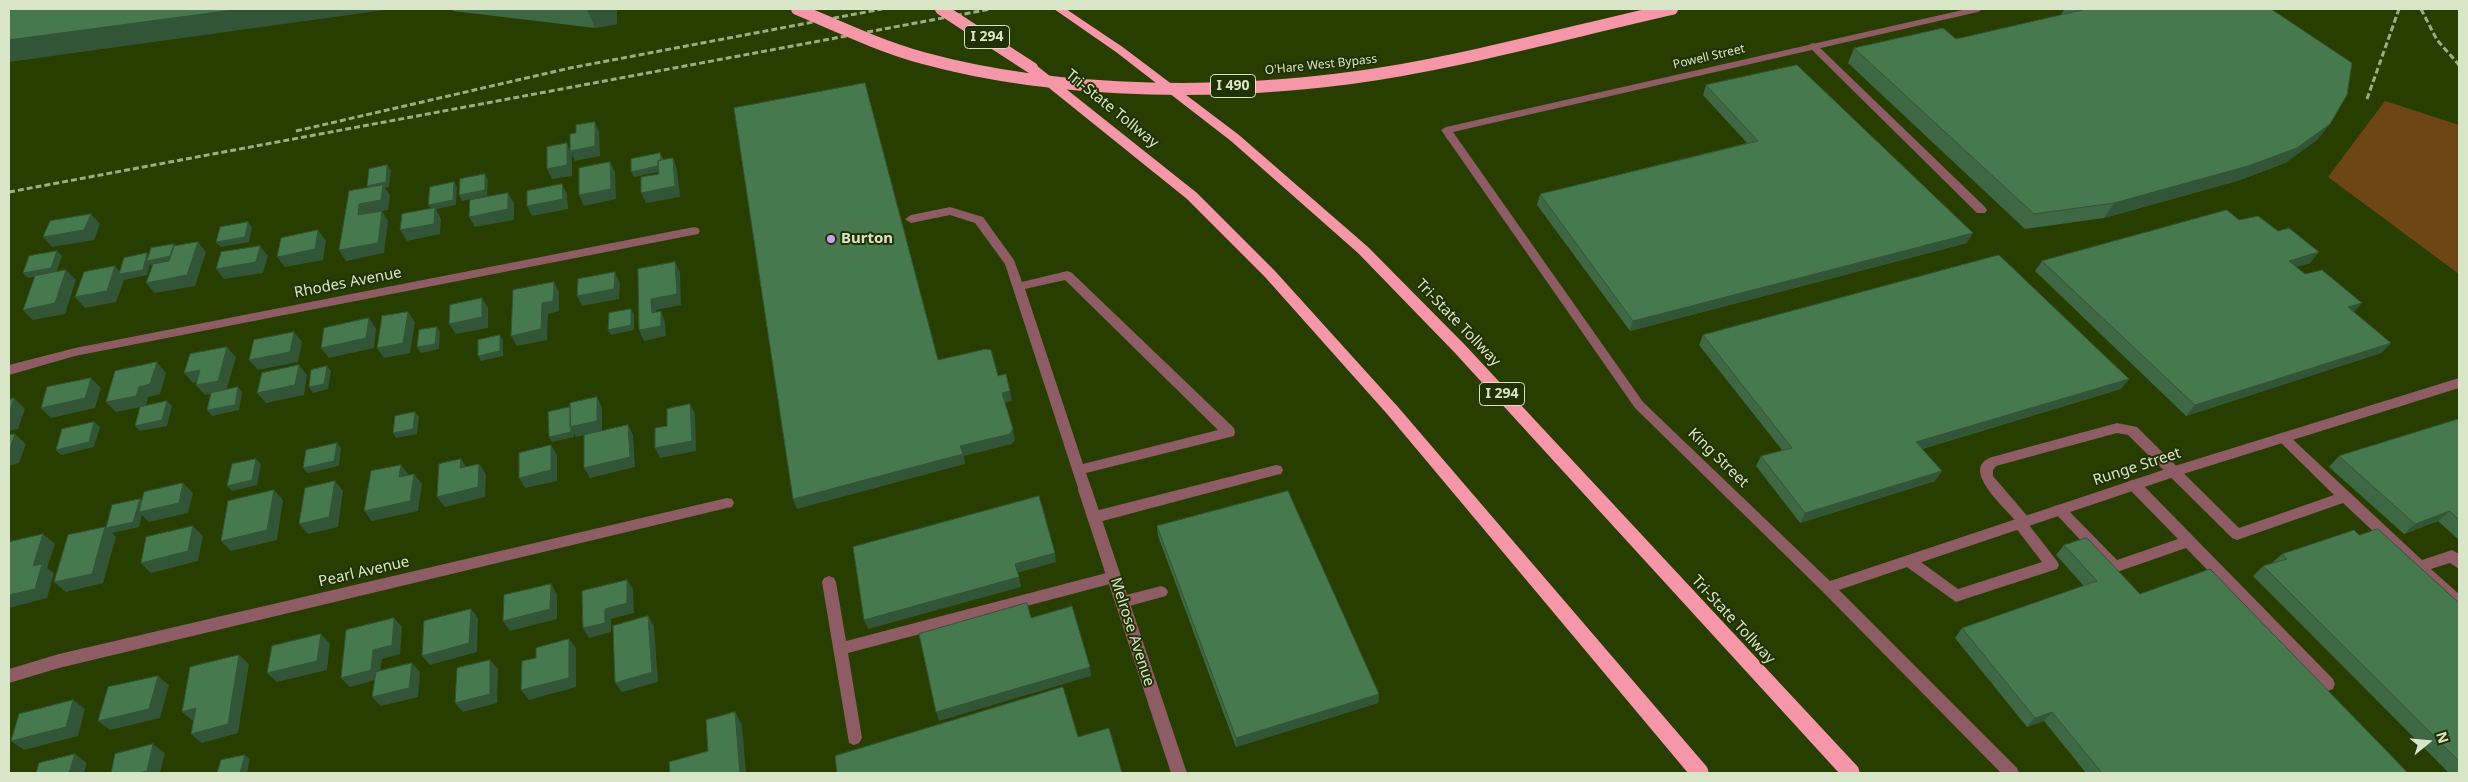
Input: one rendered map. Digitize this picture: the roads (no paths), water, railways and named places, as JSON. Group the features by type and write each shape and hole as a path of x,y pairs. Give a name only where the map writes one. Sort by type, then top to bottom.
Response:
{"highway":[{"name":"O'Hare West Bypass","path":"797,9 873,40 939,62 1026,76 1112,85 1208,87 1297,84 1378,74 1672,9"},
{"name":"Tri-State Tollway","path":"941,9 1032,68 1192,196 1270,274 1393,411 1700,773"},
{"name":"Tri-State Tollway","path":"1059,9 1120,50 1235,138 1363,250 1460,349 1851,773"}],"street":[{"name":"Powell Street","path":"1446,130 1978,9"},
{"path":"1812,46 1981,210"},
{"name":"King Street","path":"1446,130 1639,405 1828,588 2011,773"},
{"name":"Melrose Avenue","path":"911,219 950,211 979,220 1010,263 1179,773"},
{"name":"Rhodes Avenue","path":"9,370 75,352 694,231"},
{"path":"1018,287 1067,275 1229,432 1079,470"},
{"name":"Runge Street","path":"1828,588 2173,472 2459,383"},
{"path":"1910,561 1956,596 2052,565 1987,478 1986,468 1992,462 2118,428 2132,431 2237,534 2344,497"},
{"path":"2282,438 2459,603"},
{"path":"1095,517 1276,470"},
{"path":"2134,485 2328,684"},
{"name":"Pearl Avenue","path":"9,676 59,661 727,503"},
{"path":"2059,510 2116,566 2189,541"},
{"path":"2420,567 2452,556 2459,563"},
{"path":"840,649 1114,577"},
{"path":"830,582 854,738"},
{"path":"1122,602 1161,592"}],"railway":[{"path":"296,131 570,68 882,9"},
{"path":"9,192 991,9"},
{"path":"2367,99 2399,9"},
{"path":"2421,9 2437,40 2459,65"}],"place":[{"name":"Burton","path":"831,239"}]}
